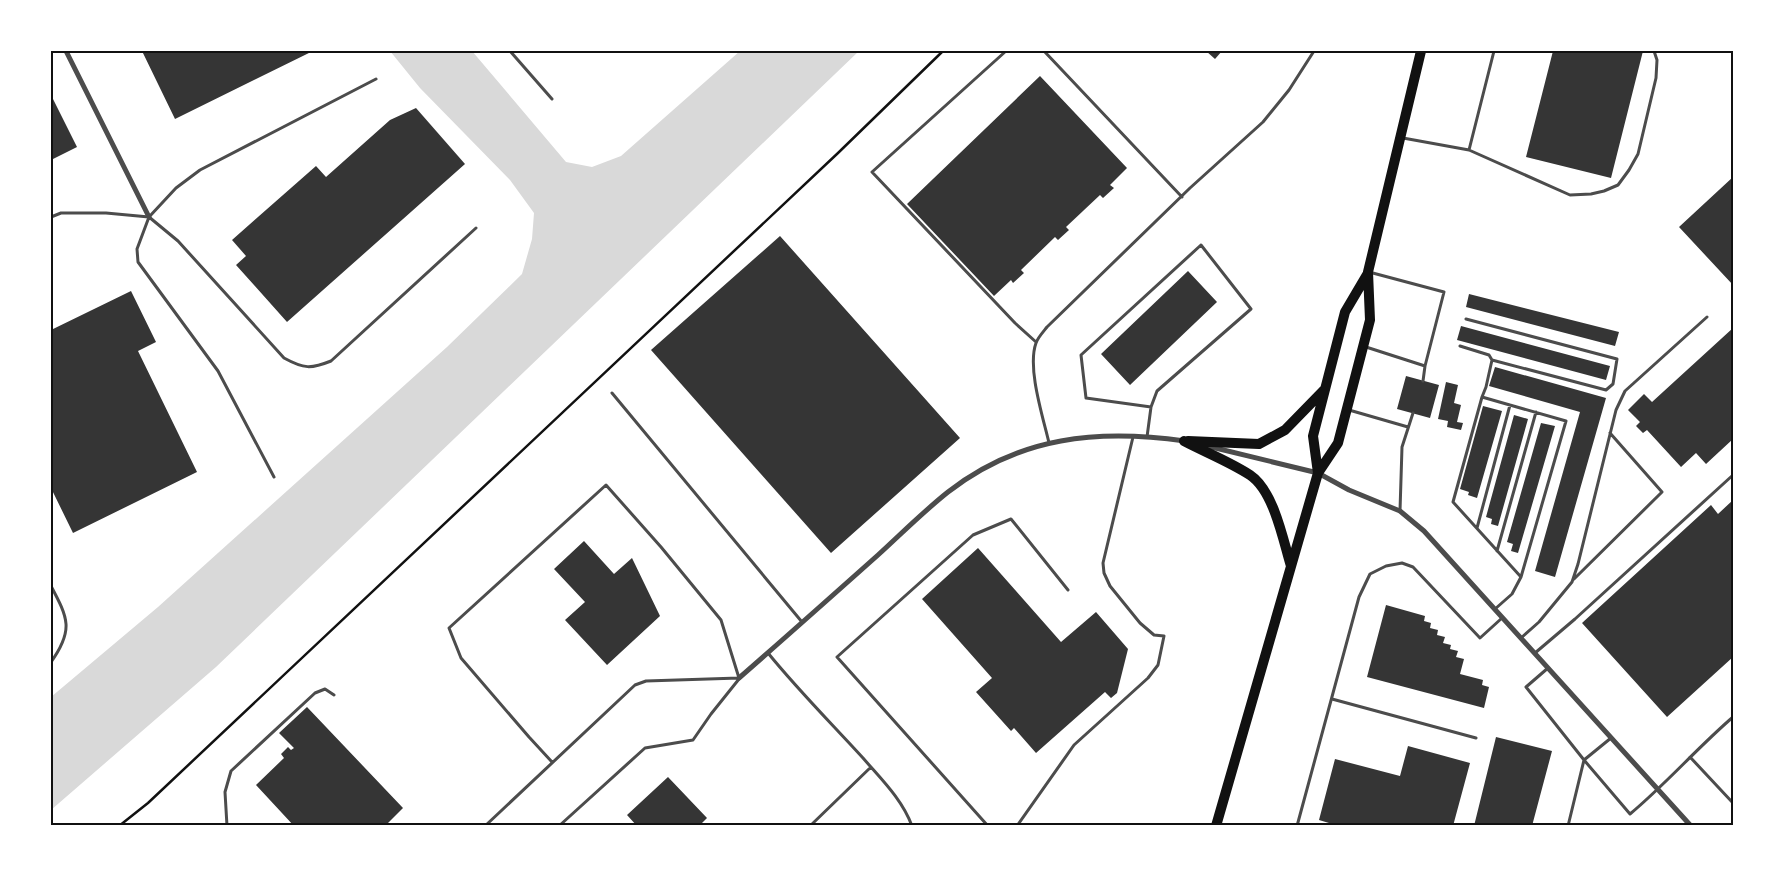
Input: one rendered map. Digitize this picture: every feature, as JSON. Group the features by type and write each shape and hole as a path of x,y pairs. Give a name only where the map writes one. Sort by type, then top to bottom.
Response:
{"main road":[{"path":"1216,826 1318,473 1338,443 1370,320 1368,272 1421,51"},
{"path":"1318,473 1313,436 1345,312 1368,272"},
{"path":"1184,441 1259,444 1285,430 1325,388"},
{"path":"1184,441 1251,476 1260,486 1273,509 1291,566"}],"street":[{"path":"66,51 149,217"},
{"path":"740,678 948,492 1000,460 1049,443 1080,437 1133,436 1184,441 1318,473 1349,490 1400,511 1424,531 1691,826"}],"lane":[{"path":"510,51 552,99"},
{"path":"1006,51 872,172 1014,323 1036,342"},
{"path":"1044,51 1182,197"},
{"path":"1049,443 1036,389 1033,360 1036,342 1047,326 1182,197 1264,122 1289,90 1314,51"},
{"path":"1469,150 1494,51"},
{"path":"1400,138 1469,150 1570,195 1592,194 1604,191 1618,184 1638,154 1656,78 1657,60 1654,51"},
{"path":"274,477 218,371 138,262 137,248 149,217 176,188 200,170 376,79"},
{"path":"51,217 61,213 106,212 149,217 178,240 284,358 299,366 315,368 331,361 476,228"},
{"path":"1147,438 1151,407 1157,391 1251,309 1201,246 1081,355 1086,398 1151,407"},
{"path":"1368,272 1444,292 1423,381"},
{"path":"1572,582 1616,410 1625,391 1707,317"},
{"path":"1460,346 1489,355 1492,360 1606,390 1613,384 1617,359 1466,319"},
{"path":"1363,346 1425,366"},
{"path":"1492,360 1453,502 1521,577"},
{"path":"612,393 802,622"},
{"path":"1482,397 1566,421 1521,577 1512,594 1495,609"},
{"path":"1477,528 1510,405"},
{"path":"1346,409 1408,427"},
{"path":"1497,551 1536,412"},
{"path":"1400,511 1402,447 1413,413"},
{"path":"1521,638 1539,622 1572,582 1662,492 1610,433"},
{"path":"1018,826 1074,745 1148,678 1158,665 1164,636 1154,635 1140,623 1110,586 1104,573 1103,563 1133,436"},
{"path":"1535,653 1733,475"},
{"path":"552,762 461,658 449,628 606,485 661,546 721,620 740,678"},
{"path":"988,826 837,657 973,535 1011,519 1068,590"},
{"path":"1297,826 1359,597 1370,574 1386,566 1402,563 1413,567 1480,638 1503,618"},
{"path":"51,586 67,623 65,639 51,662"},
{"path":"768,653 892,791 907,812 912,826"},
{"path":"1548,668 1526,687 1630,814 1659,790 1690,757 1733,717"},
{"path":"485,826 635,685 646,681 740,678"},
{"path":"559,826 645,748 693,740 740,678"},
{"path":"227,826 225,792 231,771 315,693 325,689 334,695"},
{"path":"1332,699 1476,738"},
{"path":"1568,826 1584,760 1611,738"},
{"path":"1690,757 1733,802"},
{"path":"810,826 871,767"}],"path":[{"path":"119,826 155,796 943,51"}],"shaded area":[{"path":"390,51 472,51 566,162 592,167 621,156 740,51 859,51 216,667 51,810 51,697 158,607 447,347 522,274 532,239 534,213 510,180 420,88"}],"building":[{"path":"142,51 313,51 175,119"},
{"path":"1206,51 1222,51 1215,59"},
{"path":"1553,51 1643,51 1611,178 1526,157"},
{"path":"1040,76 1127,168 1110,185 1114,188 1103,198 1100,195 1066,227 1069,230 1058,240 1055,237 1021,270 1024,273 1013,283 1011,280 994,296 907,204"},
{"path":"51,95 77,147 51,160"},
{"path":"416,108 465,164 287,322 236,265 246,256 232,240 316,166 326,177 390,120"},
{"path":"1733,177 1733,285 1679,227"},
{"path":"780,236 960,438 831,553 651,350"},
{"path":"1188,271 1217,302 1130,385 1101,354"},
{"path":"131,291 156,342 138,351 197,472 73,533 51,488 51,330"},
{"path":"1469,294 1619,332 1615,346 1466,307"},
{"path":"1461,326 1610,366 1606,380 1457,340"},
{"path":"1733,328 1733,439 1706,464 1696,453 1681,467 1647,430 1643,433 1636,426 1640,422 1628,410 1644,394 1652,402"},
{"path":"1495,367 1606,398 1555,577 1535,571 1580,412 1489,386"},
{"path":"1406,376 1439,385 1430,418 1397,409"},
{"path":"1446,382 1458,385 1454,403 1461,405 1457,422 1463,423 1461,430 1447,427 1448,421 1438,419"},
{"path":"1483,406 1502,411 1477,498 1468,495 1469,492 1460,489"},
{"path":"1514,415 1528,419 1498,526 1491,524 1492,519 1486,517"},
{"path":"1541,423 1555,426 1518,553 1511,551 1513,544 1507,542"},
{"path":"1733,500 1733,657 1667,717 1582,623 1711,505 1718,514"},
{"path":"584,541 614,574 632,558 660,616 607,665 565,620 585,602 554,569"},
{"path":"978,548 1061,642 1096,612 1128,649 1117,693 1111,698 1105,692 1036,753 1014,728 1011,731 976,692 992,678 922,599"},
{"path":"1386,605 1425,616 1424,621 1431,623 1430,628 1438,630 1437,635 1445,637 1443,643 1451,645 1450,649 1458,651 1456,657 1464,659 1460,674 1483,680 1482,685 1489,687 1484,708 1367,677"},
{"path":"307,707 403,808 385,826 294,826 256,785 284,758 281,754 288,747 291,750 294,748 279,733"},
{"path":"1496,737 1552,751 1532,826 1474,826"},
{"path":"1408,746 1470,763 1453,826 1339,826 1319,820 1335,759 1400,776"},
{"path":"668,777 707,818 699,826 637,826 627,815"}]}
